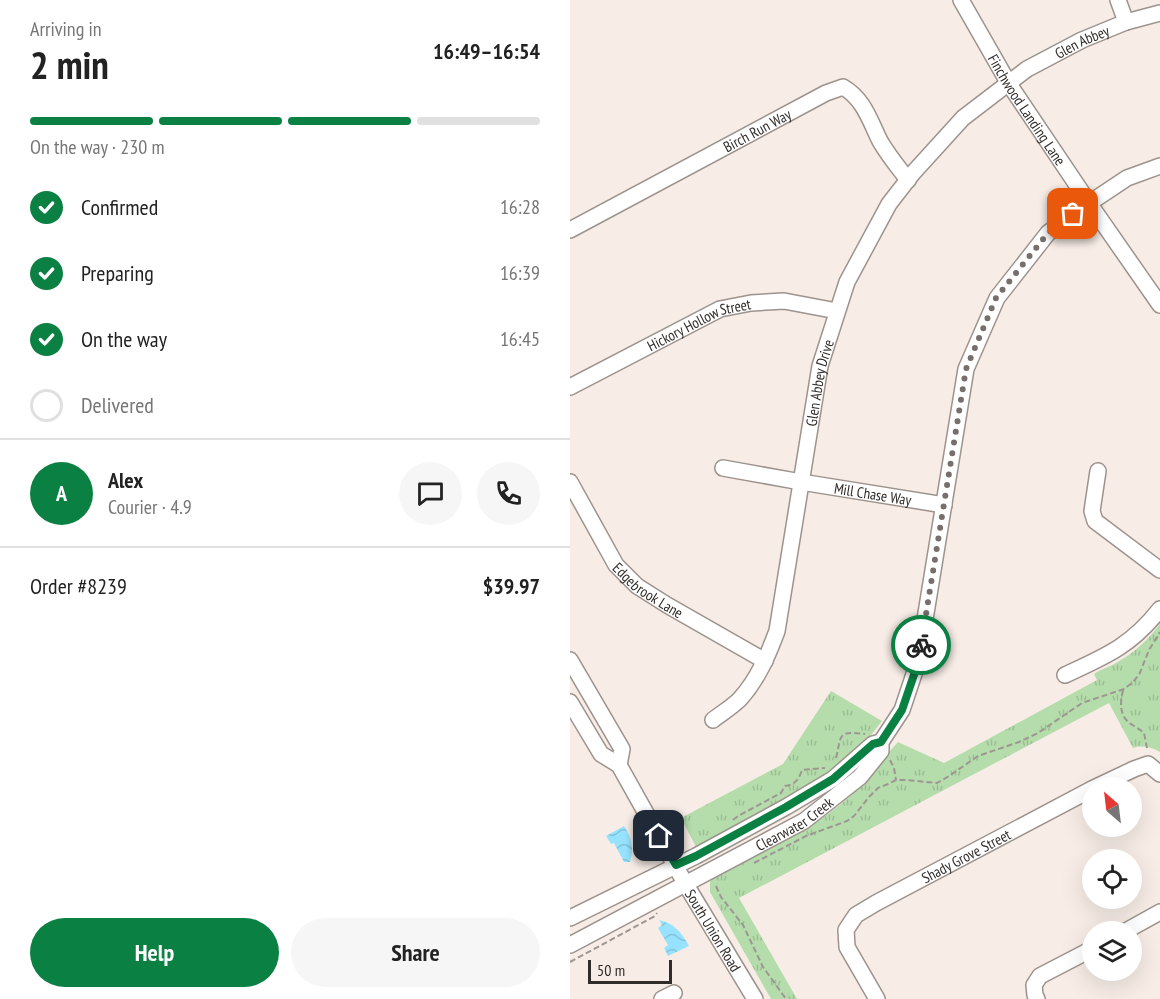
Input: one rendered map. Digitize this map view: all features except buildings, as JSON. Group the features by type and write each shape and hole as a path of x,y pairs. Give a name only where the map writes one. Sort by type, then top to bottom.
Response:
{"street":[{"name":"Finchwood Landing Lane","path":"961,0 1009,84 1160,305"},
{"path":"1118,0 1125,22"},
{"name":"Glen Abbey","path":"1009,84 1028,69 1082,40 1125,22 1160,13"},
{"name":"Glen Abbey Drive","path":"713,720 740,699 754,680 765,661 777,631 820,366 847,282 889,204 908,180 963,118 1009,84"},
{"name":"Birch Run Way","path":"570,230 826,93 843,87 861,103 881,143 908,180"},
{"name":"Clearwater Creek","path":"570,918 696,856 833,779 873,744 902,710 918,663 966,369 996,298 1048,233 1127,178 1160,165"},
{"name":"Hickory Hollow Street","path":"570,387 720,309 751,303 784,301 837,311"},
{"name":"Mill Chase Way","path":"723,468 944,505"},
{"path":"1098,471 1092,511 1095,521 1160,570"},
{"name":"Edgebrook Lane","path":"570,482 616,565 637,586 765,661"},
{"path":"1065,675 1123,646 1148,624 1160,609"},
{"name":"South Union Road","path":"570,660 622,749 620,765"},
{"name":"South Union Road","path":"570,702 601,754 620,765 755,999"},
{"name":"Clearwater Creek","path":"570,945 804,821 860,777 881,751 876,738"},
{"name":"Shady Grove Street","path":"1117,777 1148,764 1160,774"},
{"name":"Shady Grove Street","path":"877,999 847,947 846,930 856,915 1082,794"},
{"path":"1142,922 1160,912"},
{"path":"1036,992 1040,976 1082,954"}],"path":[{"path":"770,855 806,836 847,821 878,788 897,780 937,783 978,756 1038,733 1082,703 1124,689 1139,675 1149,650 1160,632"},
{"path":"1124,689 1121,703 1123,715 1129,723 1144,733 1147,748"},
{"path":"833,763 842,735 849,732 876,738"},
{"path":"888,756 897,780"},
{"path":"731,822 781,793 785,786 798,779 802,770 822,769 829,766"},
{"path":"716,886 743,925 763,967 786,999"},
{"path":"570,962 655,916 657,910"}],"green space":[{"path":"1160,624 1160,752 1147,747 1133,748 1109,703 739,898 797,999 771,999 710,892 710,882 714,876 818,821 849,797 898,742 944,763 1097,680 1094,674 1135,650"},
{"path":"831,691 882,721 864,744 822,780 696,847 681,818 783,764"}],"water":[{"path":"624,826 632,843 630,862 624,862 614,843 611,844 606,836"},
{"path":"659,920 677,929 689,946 668,956 664,948 668,945 658,928 662,925"}],"way so far":[{"path":"921,645 966,369 996,298 1048,233 1073,214"}],"route":[{"path":"659,836 676,865 786,807 833,779 873,744 881,742 902,710 918,663 921,645"}]}
